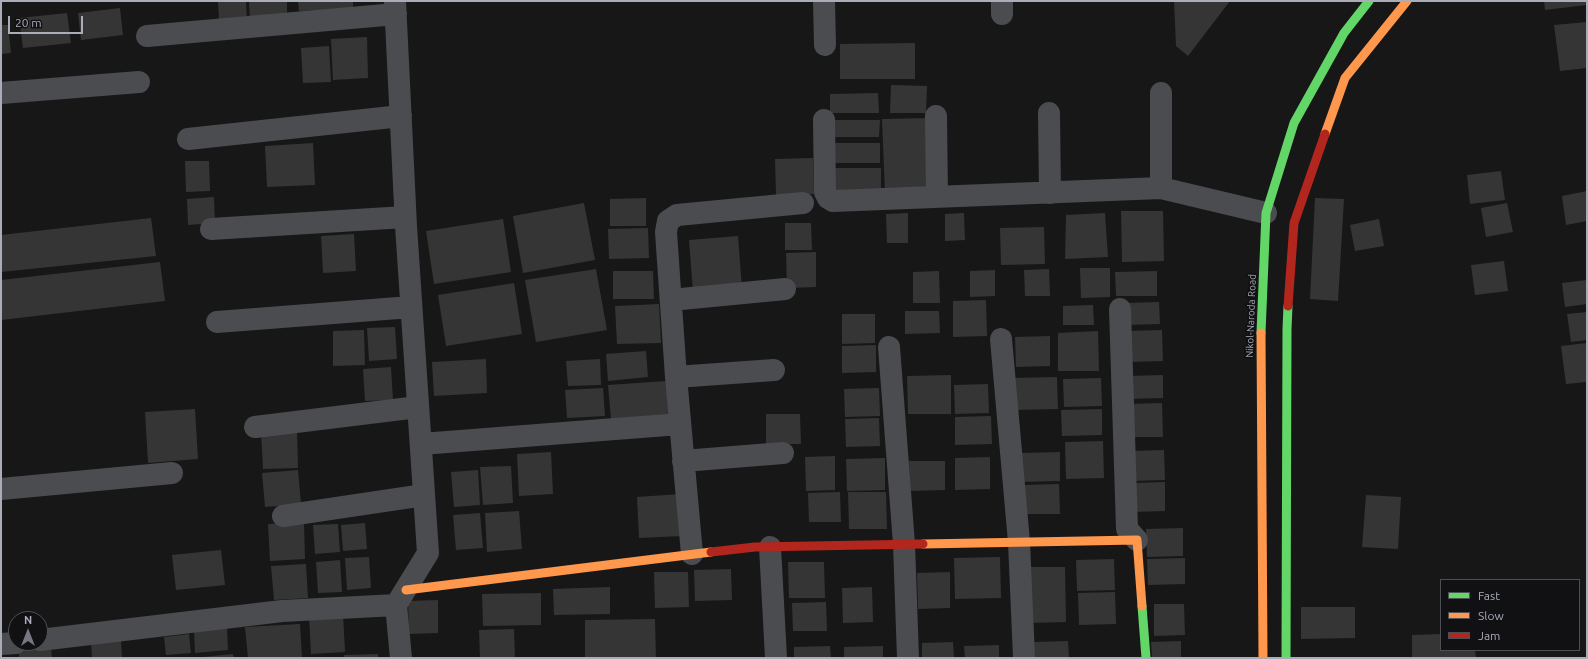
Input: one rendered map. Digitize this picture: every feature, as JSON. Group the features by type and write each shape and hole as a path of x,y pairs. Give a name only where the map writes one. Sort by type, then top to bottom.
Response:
{"main road":[{"name":"Nikol-Naroda Road","path":"1263,658 1260,352 1266,214 1294,123 1344,33 1369,1"},
{"path":"1286,658 1287,328 1294,224 1345,78 1407,1"},
{"path":"401,598 692,554 756,547 1137,540 1146,658"}],"street":[{"path":"824,1 824,45"},
{"path":"147,36 396,7 405,217 428,553 401,598 401,658"},
{"path":"1,93 139,82"},
{"path":"1161,93 1161,188"},
{"path":"1049,113 1050,193"},
{"path":"188,139 400,116"},
{"path":"936,116 937,197"},
{"path":"824,120 825,192 828,198 833,201 1161,188 1266,214"},
{"path":"692,554 676,377 666,232 668,221 677,215 803,203"},
{"path":"211,229 405,217"},
{"path":"671,300 785,289"},
{"path":"217,322 411,307"},
{"path":"1120,309 1127,529 1137,540"},
{"path":"1001,339 1019,542 1024,658"},
{"path":"889,347 904,544 908,658"},
{"path":"676,377 774,370"},
{"path":"255,426 418,407"},
{"path":"421,444 680,424"},
{"path":"683,461 783,453"},
{"path":"1,488 172,473"},
{"path":"283,516 424,495"},
{"path":"770,547 776,658"},
{"path":"48,639 401,598"}],"building":[{"path":"218,1 246,1 247,20 219,21"},
{"path":"249,1 287,1 287,20 250,22"},
{"path":"298,1 353,1 353,9 299,11"},
{"path":"1174,1 1230,1 1188,56 1176,46"},
{"path":"1544,1 1587,1 1587,5 1545,10"},
{"path":"120,8 123,35 81,40 78,13"},
{"path":"67,13 71,43 23,48 19,18"},
{"path":"1587,22 1587,68 1560,71 1554,25"},
{"path":"1,25 8,25 11,53 1,54"},
{"path":"367,37 368,78 333,80 331,39"},
{"path":"915,43 915,79 840,79 840,44"},
{"path":"329,46 331,82 303,83 301,48"},
{"path":"891,85 927,86 926,113 890,113"},
{"path":"878,93 879,113 830,113 830,94"},
{"path":"931,118 933,193 885,194 882,119"},
{"path":"831,120 880,120 879,137 831,137"},
{"path":"313,143 315,185 267,187 265,146"},
{"path":"831,143 880,143 880,163 831,163"},
{"path":"813,158 814,194 776,195 775,159"},
{"path":"185,161 209,161 210,191 186,192"},
{"path":"831,168 881,168 881,194 831,194"},
{"path":"1501,171 1505,200 1470,204 1467,175"},
{"path":"1587,191 1587,221 1566,225 1562,196"},
{"path":"214,197 215,223 188,225 187,199"},
{"path":"646,198 646,226 610,226 610,199"},
{"path":"1315,198 1344,199 1338,301 1310,299"},
{"path":"584,203 595,260 523,273 513,216"},
{"path":"1507,203 1513,232 1486,237 1481,208"},
{"path":"1121,211 1163,211 1164,261 1122,262"},
{"path":"908,213 908,243 887,243 886,214"},
{"path":"964,213 965,240 945,241 945,214"},
{"path":"1105,213 1108,257 1065,259 1066,215"},
{"path":"151,218 156,256 1,272 1,235"},
{"path":"503,219 511,272 434,284 426,231"},
{"path":"1379,219 1384,246 1355,251 1350,225"},
{"path":"785,223 811,223 812,250 785,250"},
{"path":"1044,227 1045,264 1001,265 1000,228"},
{"path":"648,228 649,258 609,259 608,229"},
{"path":"354,234 356,271 323,273 321,236"},
{"path":"738,236 742,288 693,292 689,240"},
{"path":"816,252 816,287 787,288 786,253"},
{"path":"1504,261 1508,291 1475,295 1471,265"},
{"path":"160,262 165,301 1,320 1,280"},
{"path":"1080,268 1110,268 1110,297 1081,298"},
{"path":"596,269 607,330 536,342 525,280"},
{"path":"1049,269 1050,296 1025,296 1024,270"},
{"path":"995,270 995,296 970,297 970,271"},
{"path":"613,271 653,271 654,299 613,299"},
{"path":"939,271 940,303 913,303 913,272"},
{"path":"1157,271 1157,296 1116,296 1115,272"},
{"path":"1587,280 1587,304 1565,307 1562,283"},
{"path":"514,283 522,334 446,346 438,295"},
{"path":"986,300 987,336 953,337 953,301"},
{"path":"1159,302 1160,324 1125,325 1125,303"},
{"path":"659,304 661,343 617,344 615,306"},
{"path":"1093,305 1094,325 1063,325 1063,306"},
{"path":"905,311 939,311 940,333 905,334"},
{"path":"1587,312 1587,340 1571,342 1567,314"},
{"path":"842,314 875,314 875,343 842,344"},
{"path":"395,327 397,359 369,361 367,328"},
{"path":"364,330 365,365 333,366 333,331"},
{"path":"1162,330 1163,361 1127,362 1126,331"},
{"path":"1098,331 1099,371 1058,371 1058,333"},
{"path":"1050,336 1050,366 1016,367 1015,337"},
{"path":"1587,343 1587,382 1566,384 1561,346"},
{"path":"876,345 876,372 842,373 842,346"},
{"path":"646,351 648,377 608,381 606,354"},
{"path":"486,359 487,393 434,396 432,362"},
{"path":"600,359 601,385 568,386 566,361"},
{"path":"391,367 393,400 365,401 363,369"},
{"path":"951,375 951,414 908,414 907,376"},
{"path":"1163,375 1163,398 1127,399 1127,376"},
{"path":"1057,377 1058,409 1014,410 1013,378"},
{"path":"1101,378 1102,406 1064,407 1063,379"},
{"path":"666,381 669,414 611,419 608,385"},
{"path":"988,384 989,413 955,414 954,385"},
{"path":"603,388 605,416 567,418 565,390"},
{"path":"879,388 880,416 845,417 844,389"},
{"path":"1162,403 1163,437 1127,437 1127,404"},
{"path":"195,409 198,459 148,463 145,412"},
{"path":"1102,409 1102,435 1062,436 1061,410"},
{"path":"766,414 800,414 801,444 766,444"},
{"path":"991,416 992,444 955,445 955,417"},
{"path":"879,418 880,446 846,447 845,419"},
{"path":"297,429 298,468 263,469 261,431"},
{"path":"1103,441 1104,478 1066,479 1065,442"},
{"path":"1164,450 1165,480 1131,481 1130,451"},
{"path":"551,452 553,494 519,496 517,454"},
{"path":"1060,452 1060,481 1021,482 1021,453"},
{"path":"835,456 835,490 806,491 805,457"},
{"path":"990,457 990,489 955,490 955,458"},
{"path":"885,458 885,490 847,491 846,459"},
{"path":"909,461 945,461 945,490 910,491"},
{"path":"511,466 513,503 483,505 480,467"},
{"path":"298,470 301,504 265,507 262,473"},
{"path":"478,470 480,505 454,507 451,472"},
{"path":"1165,482 1165,511 1132,512 1131,483"},
{"path":"1059,484 1060,514 1021,514 1021,485"},
{"path":"840,492 841,522 809,522 808,493"},
{"path":"848,492 886,492 887,529 849,529"},
{"path":"680,494 683,536 639,538 637,497"},
{"path":"1366,495 1401,497 1398,549 1362,547"},
{"path":"519,511 522,549 487,552 485,513"},
{"path":"480,513 483,548 456,550 453,515"},
{"path":"304,522 305,559 270,561 268,524"},
{"path":"365,523 367,549 343,551 341,525"},
{"path":"338,524 340,552 315,554 313,525"},
{"path":"1183,528 1183,556 1147,557 1146,529"},
{"path":"221,550 225,585 176,590 172,555"},
{"path":"369,557 371,588 347,590 345,558"},
{"path":"1000,557 1001,598 955,599 954,558"},
{"path":"1185,558 1185,584 1148,585 1147,559"},
{"path":"1114,559 1115,590 1077,591 1076,560"},
{"path":"340,560 342,592 318,593 316,562"},
{"path":"788,562 824,562 825,598 789,598"},
{"path":"306,564 308,598 274,600 271,566"},
{"path":"1029,567 1065,567 1066,622 1030,623"},
{"path":"731,569 732,600 695,601 694,570"},
{"path":"654,572 688,572 689,607 655,608"},
{"path":"950,572 950,608 918,609 917,573"},
{"path":"610,587 610,614 554,615 553,589"},
{"path":"872,587 873,622 843,623 842,588"},
{"path":"1115,592 1116,624 1079,625 1078,593"},
{"path":"541,593 541,625 483,626 482,594"},
{"path":"438,600 438,633 409,634 408,601"},
{"path":"826,602 827,631 793,631 792,603"},
{"path":"1154,604 1184,604 1185,635 1154,636"},
{"path":"1301,607 1355,607 1355,638 1301,639"},
{"path":"343,613 345,652 311,654 309,615"},
{"path":"655,619 656,658 585,658 585,620"},
{"path":"300,624 302,658 248,658 245,627"},
{"path":"227,627 228,650 195,653 194,630"},
{"path":"514,629 515,658 480,658 479,630"},
{"path":"189,634 191,653 166,655 164,637"},
{"path":"1440,634 1440,651 1475,651 1476,658 1412,658 1412,635"},
{"path":"121,640 122,658 92,658 91,642"},
{"path":"1068,641 1069,658 1034,658 1033,642"},
{"path":"1181,641 1181,658 1152,658 1151,642"},
{"path":"953,642 954,658 922,658 922,643"},
{"path":"999,645 999,658 965,658 964,646"},
{"path":"830,646 831,658 794,658 794,647"},
{"path":"883,646 883,658 844,658 844,647"},
{"path":"48,648 51,648 52,658 19,658 19,651 48,651"},
{"path":"233,654 234,658 203,658 203,657"},
{"path":"378,654 378,658 344,658 344,655"}],"traffic: fast":[{"path":"1261,333 1266,213 1294,123 1344,33 1369,1"},
{"path":"1286,658 1288,306"},
{"path":"1142,606 1146,658"}],"traffic: slow":[{"path":"1325,134 1345,78 1407,1"},
{"path":"1261,333 1263,658"},
{"path":"923,544 1137,540 1142,606"},
{"path":"406,590 711,552"}],"traffic: jam":[{"path":"1288,306 1294,223 1325,134"},
{"path":"711,552 755,547 923,544"}]}
